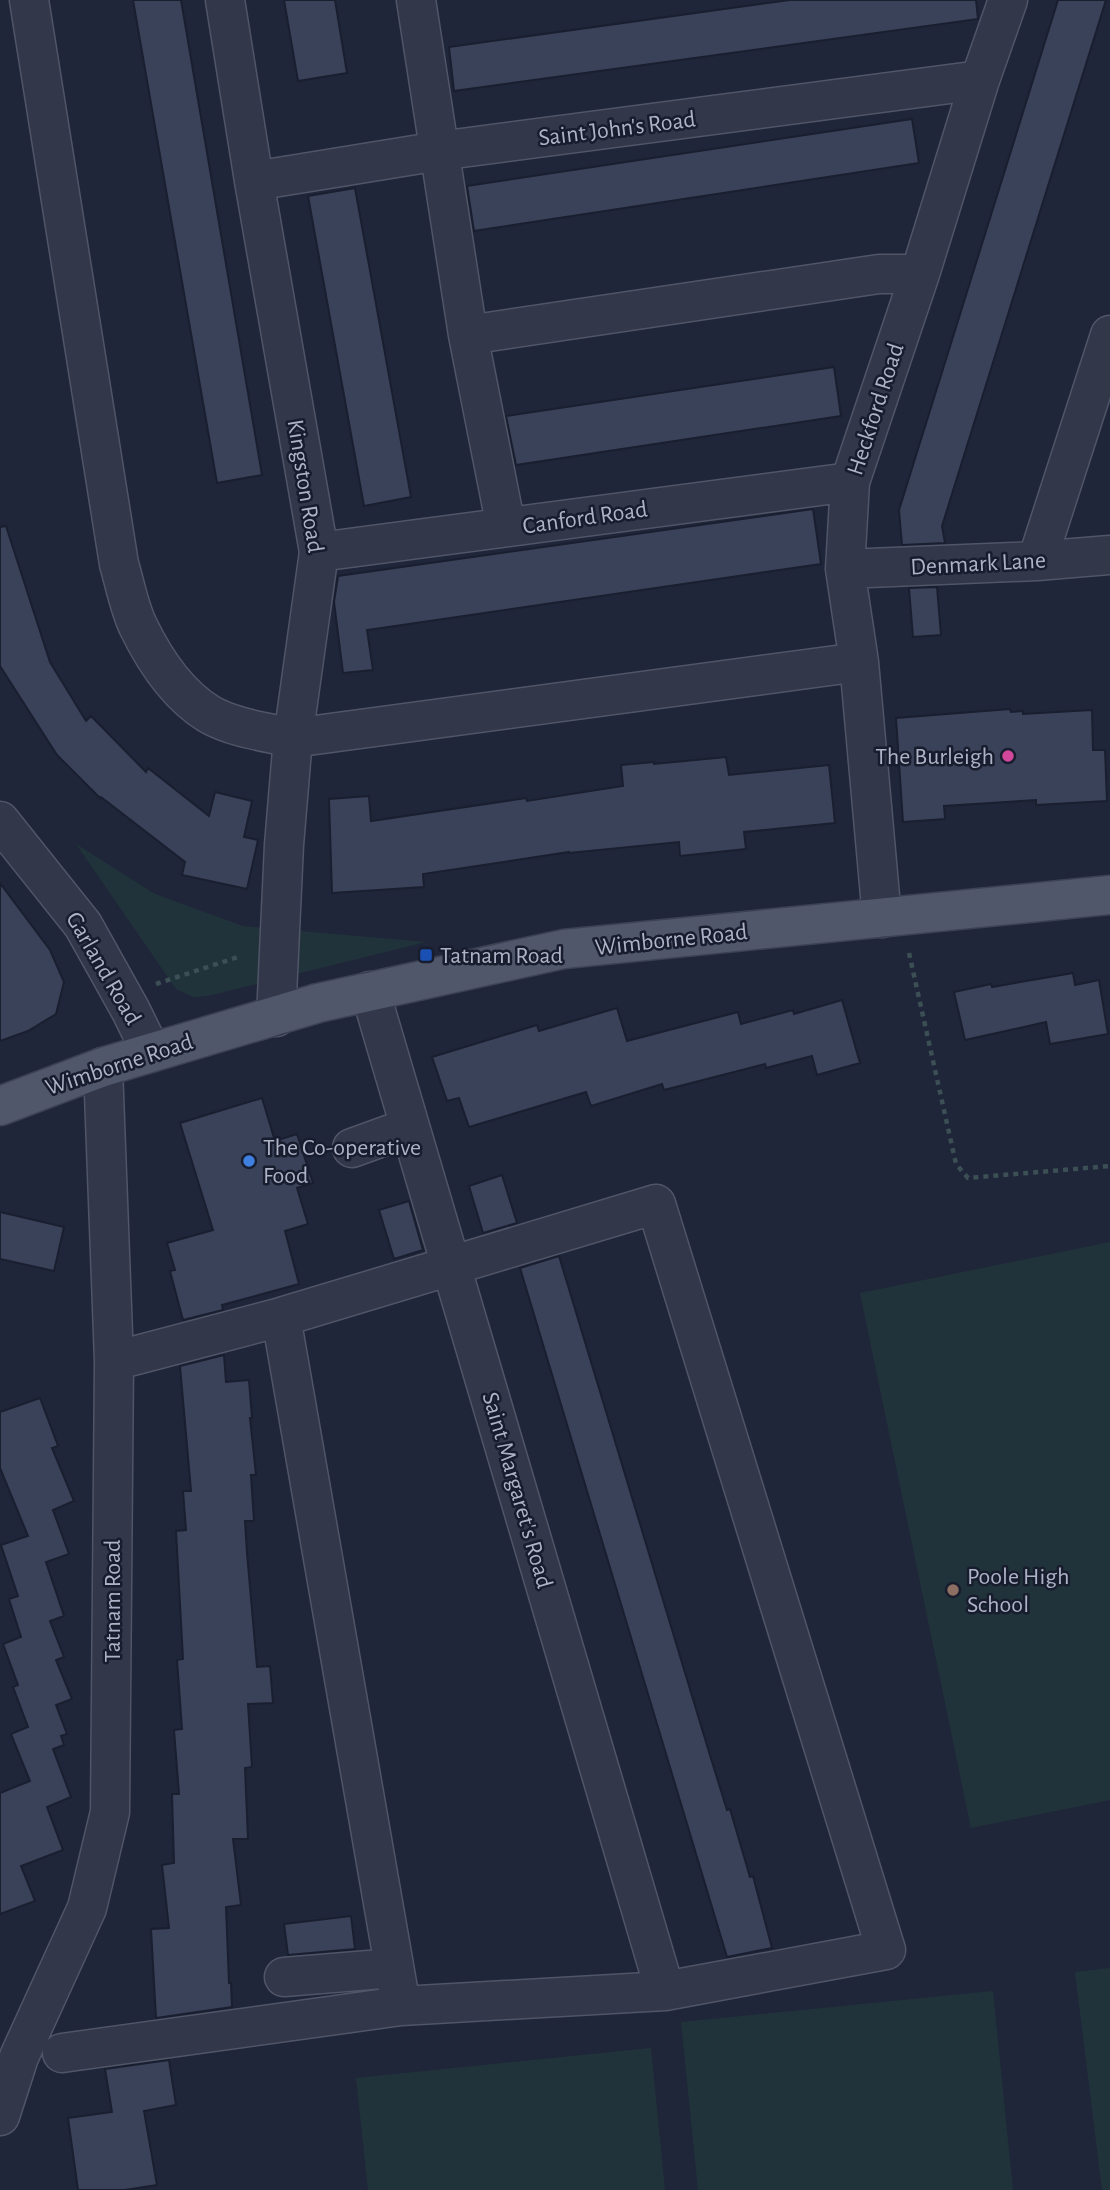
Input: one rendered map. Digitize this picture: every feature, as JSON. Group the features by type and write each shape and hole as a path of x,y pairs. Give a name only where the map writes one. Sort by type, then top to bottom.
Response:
{"main road":[{"name":"Wimborne Road","path":"0,1106 103,1067 318,1003 564,949 1110,895"}],"street":[{"path":"29,0 119,564 138,626 169,678 188,698 211,715 293,738 859,662"},
{"name":"Kingston Road","path":"225,0 319,552 293,738 284,845 276,1017"},
{"path":"416,0 468,335 506,527"},
{"name":"Heckford Road","path":"891,917 845,569 850,482 1008,0"},
{"name":"Saint John's Road","path":"254,181 439,151 980,80"},
{"path":"468,335 878,274 920,274"},
{"path":"1037,561 1110,335"},
{"name":"Canford Road","path":"319,552 850,482"},
{"name":"Denmark Lane","path":"845,569 1037,561 1110,555"},
{"name":"Garland Road","path":"0,821 83,925 151,1052"},
{"name":"Saint Margaret's Road","path":"369,990 665,1991"},
{"name":"Tatnam Road","path":"0,2116 19,2057 87,1908 110,1812 114,1361 103,1067"},
{"path":"352,1148 410,1127"},
{"path":"62,2053 401,2006 665,1991 886,1950 656,1204 281,1317 114,1361"},
{"path":"281,1317 401,2006"},
{"path":"284,1978 394,1968"}],"path":[{"path":"891,917 956,1164 968,1178 1110,1166"},
{"path":"122,995 280,943"}],"shaded area":[{"path":"76,844 155,894 243,926 426,942 208,996 193,997 176,989"},
{"path":"1110,1242 1110,1800 971,1828 860,1293"},
{"path":"1110,1968 1110,2190 1102,2190 1075,1972"},
{"path":"993,1991 1013,2190 698,2190 681,2022"},
{"path":"651,2048 665,2190 368,2190 356,2078"}],"building":[{"path":"133,0 181,0 262,475 217,483"},
{"path":"284,0 335,0 347,73 298,81"},
{"path":"790,0 976,0 978,19 454,91 449,47"},
{"path":"1058,0 1106,0 942,526 945,543 902,545 899,510"},
{"path":"912,119 919,163 474,231 467,186"},
{"path":"355,188 411,497 364,506 308,196"},
{"path":"834,367 841,416 516,465 506,416"},
{"path":"813,509 821,564 367,630 373,670 343,673 334,602 338,576"},
{"path":"6,526 50,662 86,721 91,716 146,772 148,768 209,816 215,792 252,801 244,837 258,840 247,889 182,875 185,862 100,798 57,755 0,666 0,527"},
{"path":"937,587 941,635 913,637 909,588"},
{"path":"1010,709 1011,712 1023,711 1023,714 1092,710 1093,750 1105,750 1107,801 1036,805 1036,800 944,806 945,819 903,822 896,718"},
{"path":"726,757 729,775 829,765 835,823 744,832 746,849 680,856 679,842 569,852 423,874 424,887 332,893 329,799 369,796 371,821 623,786 621,765"},
{"path":"0,883 50,950 64,982 56,1014 28,1031 0,1041"},
{"path":"1073,973 1075,985 1099,980 1108,1034 1050,1044 1046,1022 965,1040 954,992"},
{"path":"842,1000 860,1063 817,1075 812,1056 766,1068 765,1064 664,1090 662,1084 591,1106 586,1092 469,1127 459,1098 447,1101 432,1057 537,1025 539,1031 617,1008 627,1041 738,1012 741,1024 793,1010 794,1014"},
{"path":"262,1098 275,1141 297,1134 313,1183 297,1188 308,1224 285,1231 299,1284 222,1305 223,1310 183,1320 170,1271 175,1270 167,1243 213,1230 180,1123"},
{"path":"502,1175 517,1223 483,1233 469,1186"},
{"path":"409,1201 423,1250 394,1259 379,1210"},
{"path":"0,1212 64,1227 54,1271 0,1259"},
{"path":"559,1256 727,1810 730,1809 750,1877 753,1876 772,1948 727,1957 520,1268"},
{"path":"224,1355 226,1382 249,1380 256,1475 251,1475 254,1521 245,1521 247,1553 257,1667 270,1666 273,1703 248,1704 252,1767 245,1768 248,1839 233,1839 241,1905 226,1907 232,2007 156,2018 151,1929 169,1928 162,1865 174,1863 172,1794 179,1794 174,1730 182,1729 177,1660 183,1659 176,1531 186,1530 183,1491 191,1491 180,1366"},
{"path":"40,1398 58,1446 52,1448 74,1501 53,1510 69,1554 46,1562 64,1616 50,1621 64,1657 56,1660 72,1699 56,1705 67,1734 61,1736 64,1745 53,1749 71,1797 47,1807 63,1850 21,1866 35,1901 0,1914 0,1793 30,1781 11,1734 28,1727 13,1687 18,1685 3,1644 21,1637 9,1599 18,1596 1,1545 28,1536 0,1468 0,1412"},
{"path":"351,1916 355,1949 288,1955 284,1924"},
{"path":"169,2060 176,2105 144,2111 157,2185 125,2190 78,2190 68,2118 112,2112 105,2069"}],"place":[{"name":"The Burleigh","path":"1008,756"},
{"name":"Tatnam Road","path":"426,955"},
{"name":"The Co-operative Food","path":"249,1161"},
{"name":"Poole High School","path":"953,1590"}]}
